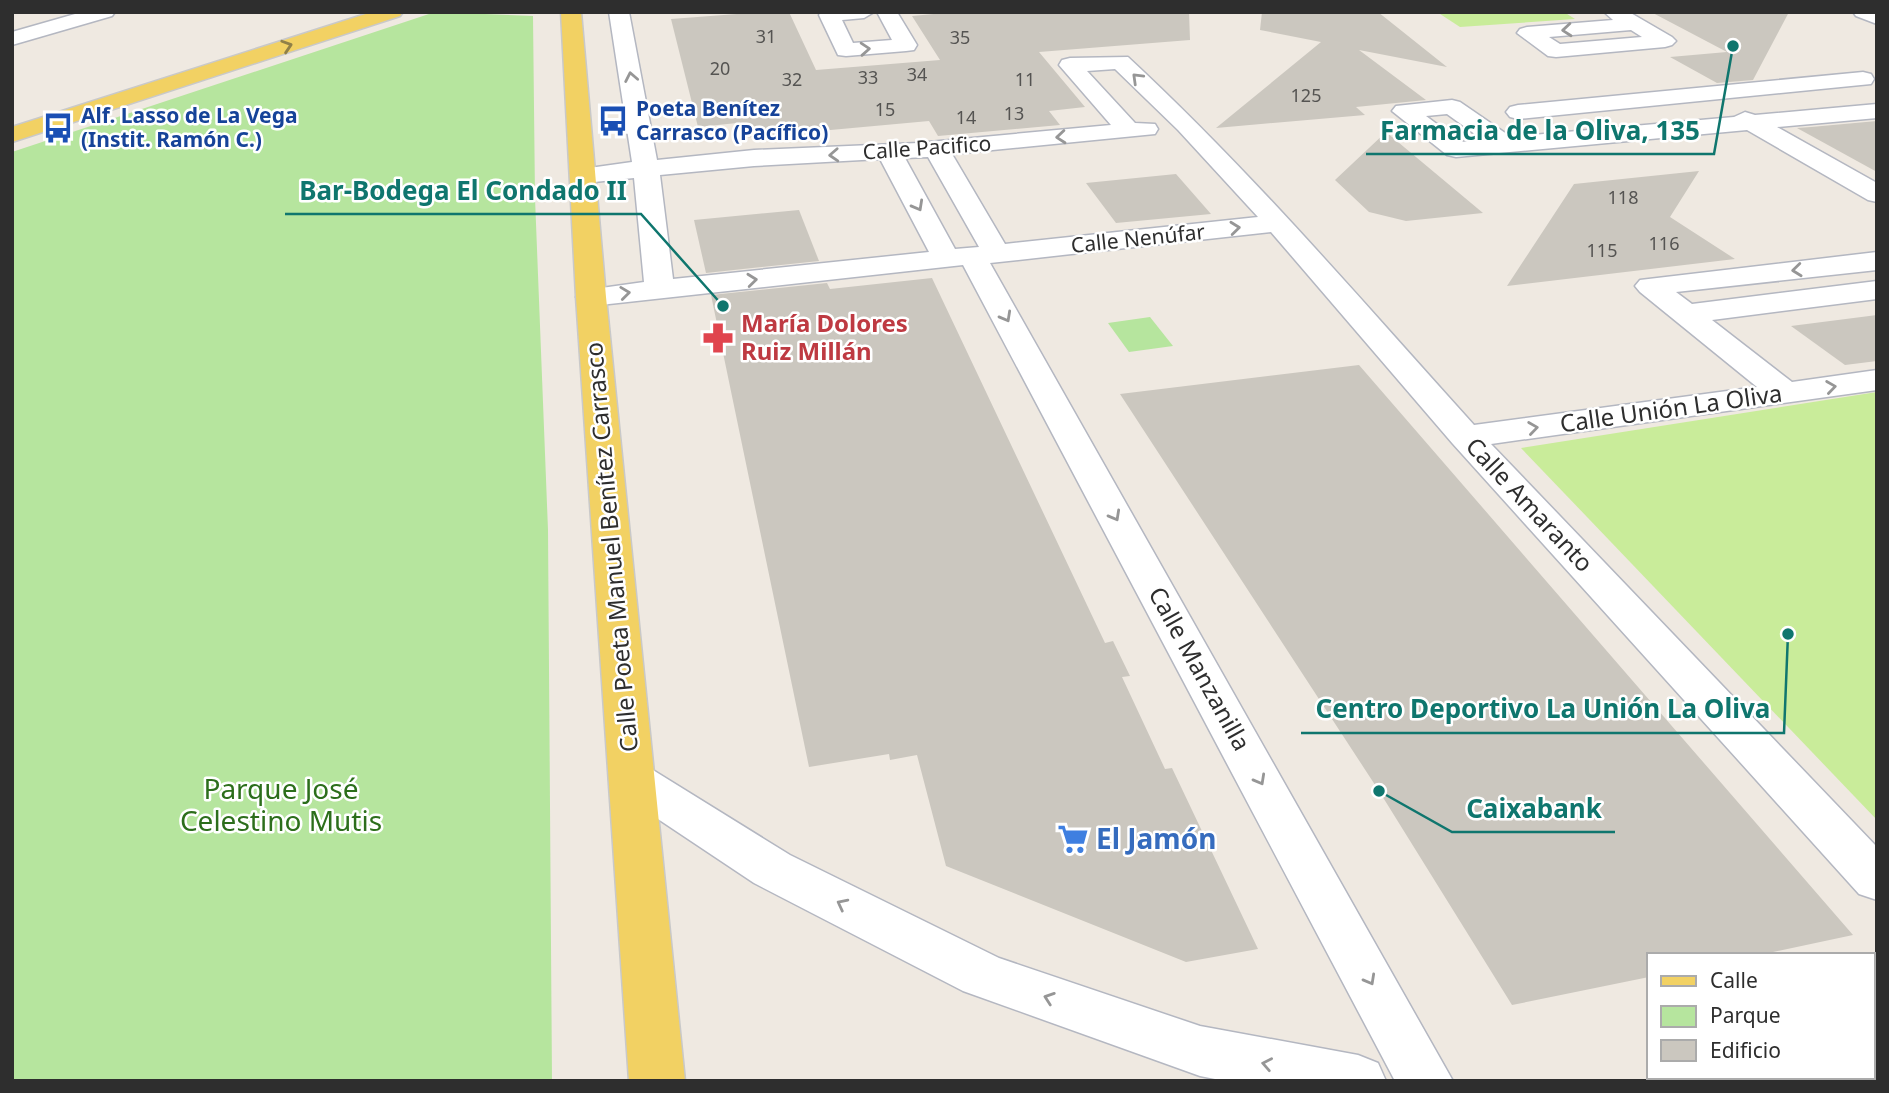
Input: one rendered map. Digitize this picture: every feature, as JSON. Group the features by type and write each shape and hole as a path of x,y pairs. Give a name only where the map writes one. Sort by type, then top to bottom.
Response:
{"main road":[{"path":"12,135 393,12"},
{"name":"Calle Poeta Manuel Benítez Carrasco","path":"571,12 591,297 656,1081"},
{"path":"12,121 228,52 299,20"}],"street":[{"path":"12,39 105,12"},
{"path":"619,12 646,169 660,289"},
{"path":"864,12 829,15 846,50 906,46 887,12"},
{"path":"1614,12 1665,41 1556,51 1527,33 1635,24"},
{"path":"1863,12 1877,18"},
{"name":"Calle Amaranto","path":"1129,131 1070,65 1120,62 1186,125 1279,223 1465,438 1877,880"},
{"path":"1518,112 1863,79"},
{"path":"1699,93 1869,185"},
{"path":"1506,145 1877,111"},
{"name":"Calle Pacifico","path":"584,175 754,158 936,149 1186,125"},
{"name":"Calle Manzanilla","path":"936,149 972,257"},
{"name":"Calle Manzanilla","path":"889,152 972,257 1425,1081"},
{"name":"Calle Nenúfar","path":"591,297 1279,223"},
{"path":"1785,393 1650,286 1873,264"},
{"path":"1685,314 1877,290"},
{"name":"Calle Unión La Oliva","path":"1465,438 1877,380"},
{"path":"632,779 772,869 982,975 1200,1051 1358,1081"}],"green space":[{"name":"Parque José Celestino Mutis","path":"435,12 533,16 535,198 548,530 552,1081 12,1081 12,152"},
{"path":"1437,12 1564,12 1575,19 1460,27"},
{"path":"1150,317 1173,346 1129,352 1108,323"},
{"path":"1877,392 1877,820 1521,448"}],"building":[{"path":"789,12 816,70 940,60 912,16 955,12 1189,12 1190,40 1039,52 1085,107 1049,111 1060,125 938,136 929,121 742,138 737,123 698,127 671,19"},
{"path":"1262,12 1378,12 1447,67 1359,50 1426,100 1356,107 1365,115 1216,128 1321,42 1260,30"},
{"path":"1651,12 1789,12 1753,80 1717,83 1670,57 1727,52"},
{"path":"1877,121 1877,172 1797,128 1811,127"},
{"path":"1386,132 1483,213 1406,221 1369,212 1335,180"},
{"path":"1699,171 1670,217 1735,259 1507,286 1574,184"},
{"path":"1176,174 1211,214 1116,223 1086,183"},
{"path":"799,210 819,261 706,273 694,220"},
{"path":"932,278 1105,643 1113,641 1130,676 1122,677 1165,769 1172,768 1258,949 1186,962 946,866 917,755 890,760 889,754 809,767 711,295 827,283 830,289"},
{"path":"1877,315 1877,361 1845,365 1791,326"},
{"path":"1359,365 1853,935 1768,953 1647,953 1647,977 1512,1005 1379,791 1120,394"}],"place":[{"name":"Farmacia de la Oliva, 135","path":"1733,46"},
{"name":"Poeta Benítez Carrasco (Pacífico)","path":"613,121"},
{"name":"Alf. Lasso de La Vega (Instit. Ramón C.)","path":"58,128"},
{"name":"Bar-Bodega El Condado II","path":"723,306"},
{"name":"María Dolores Ruiz Millán","path":"718,338"},
{"name":"Centro Deportivo La Unión La Oliva","path":"1788,634"},
{"name":"Caixabank","path":"1379,791"},
{"name":"El Jamón","path":"1073,839"}]}
